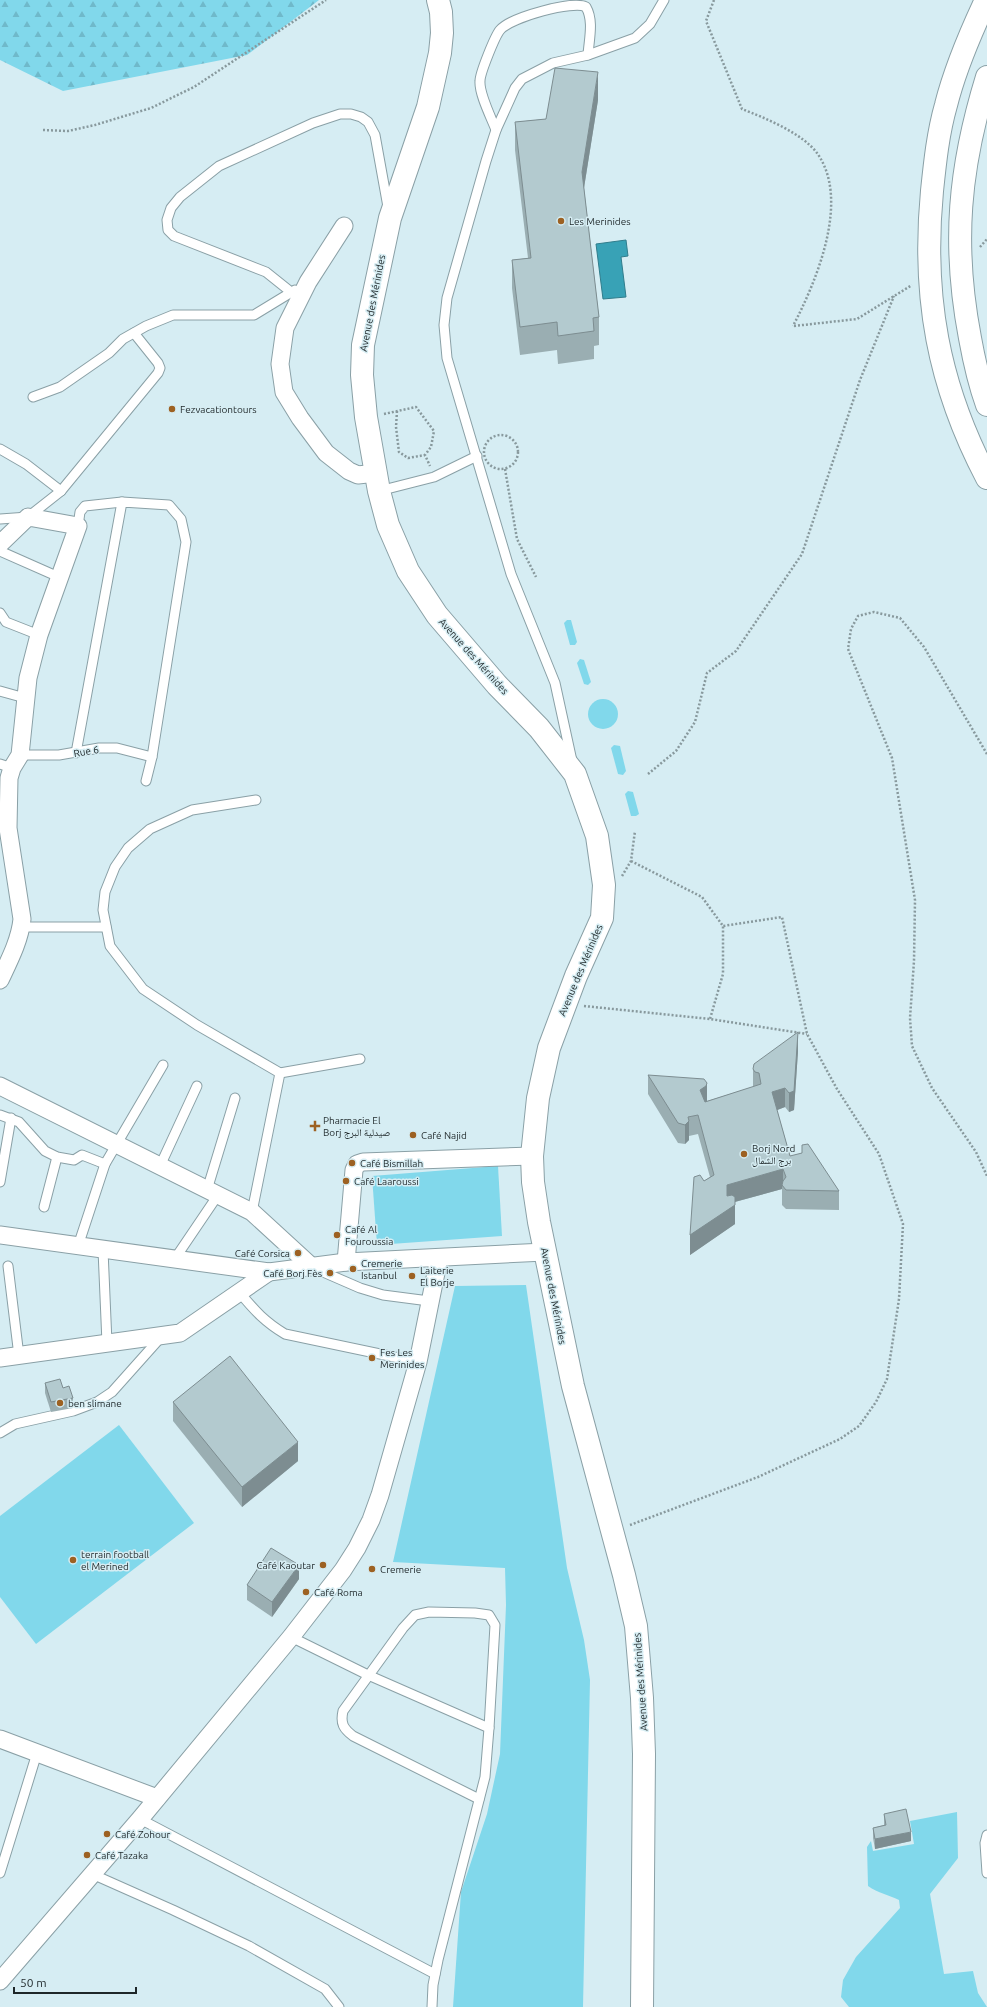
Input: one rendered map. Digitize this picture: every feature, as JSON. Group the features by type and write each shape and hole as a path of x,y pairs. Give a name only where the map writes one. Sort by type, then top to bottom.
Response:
{"main road":[{"name":"Avenue des Mérinides","path":"438,0 442,12 440,53 428,106 390,218 366,331 362,359 366,417 378,482 390,530 399,553 429,604 497,685 539,728 575,774 597,836 604,885 604,896 599,926 565,1004 543,1073 533,1131 532,1156 535,1200 573,1386 632,1605 640,1662 644,1754 642,2007"},
{"path":"986,0 960,61 946,104 939,136 930,211 930,274 934,324 950,389 969,443 987,478"},
{"path":"987,78 976,114 965,166 960,205 959,240 964,304 972,349 987,405"}],"street":[{"path":"344,226 308,282 285,328 280,364 284,392 300,418 326,453 349,471 378,482"},
{"path":"0,544 28,517 78,526 61,578 39,635 28,678 11,762 4,828 22,919 22,927 4,960 0,980"},
{"path":"0,1086 252,1212 312,1267"},
{"path":"346,1262 354,1170 357,1164 363,1162 532,1156"},
{"path":"0,1235 269,1272 346,1262 545,1252"},
{"path":"0,1981 140,1819 291,1637 343,1570 357,1548 371,1520 380,1495 418,1362 439,1258"},
{"path":"0,1358 180,1333 269,1272"},
{"path":"0,1739 157,1798"}],"lane":[{"path":"575,774 555,683 511,574 447,358 444,325 447,298 496,130 515,88 522,79 553,63 588,55 635,38 650,24 664,0"},
{"path":"496,130 485,102 480,81 500,30 528,11 560,2 578,1 585,6 591,23 588,55"},
{"path":"291,292 266,272 174,236 168,230 167,220 171,208 180,197 219,166 313,123 340,114 351,114 361,117 368,122 375,135 390,218"},
{"path":"33,397 60,387 110,354 123,339 173,315 254,315 308,282"},
{"path":"0,518 28,517 61,491 158,373 160,368 158,362 134,333"},
{"path":"0,450 15,457 61,491"},
{"path":"378,482 434,477 477,456"},
{"path":"76,753 122,502"},
{"path":"78,526 80,512 85,506 122,502 169,505 181,519 186,542 152,756 146,781"},
{"path":"0,551 61,578"},
{"path":"0,613 6,622 39,635"},
{"path":"1,693 25,698"},
{"name":"Rue 6","path":"11,762 59,756 100,748 117,748 152,756"},
{"path":"256,800 192,810 150,829 128,848 115,867 106,892 103,910 110,946 144,989 197,1025 280,1073 360,1058"},
{"path":"22,927 106,927"},
{"path":"78,1246 104,1164 163,1065"},
{"path":"252,1212 280,1073"},
{"path":"160,1166 197,1086"},
{"path":"174,1260 212,1192 235,1098"},
{"path":"0,1115 12,1118 24,1126 45,1151 56,1157 74,1160 82,1156 104,1164"},
{"path":"0,1182 12,1118"},
{"path":"44,1207 56,1157"},
{"path":"104,1250 107,1343"},
{"path":"8,1266 19,1356"},
{"path":"312,1267 360,1288 383,1295 429,1302"},
{"path":"240,1293 259,1316 285,1334 418,1362"},
{"path":"0,1433 15,1424 73,1411 97,1402 112,1392 163,1335"},
{"path":"432,2007 435,1974 485,1776 495,1625 489,1615 475,1612 430,1612 415,1615 403,1628 343,1711 342,1720 344,1730 360,1740 479,1799"},
{"path":"291,1637 368,1675 489,1728"},
{"path":"0,1872 36,1753"},
{"path":"140,1819 435,1974"},
{"path":"987,1835 985,1843 987,1873"},
{"path":"92,1874 249,1946 325,1989 338,2007"}],"path":[{"path":"43,130 68,131 95,125 151,108 194,87 326,0"},
{"path":"714,0 706,21 742,109 777,123 797,136 817,153 826,171 830,185 829,234 816,276 793,326 857,319 930,274"},
{"path":"648,774 676,751 695,722 707,673 736,651 802,554 860,380 894,296"},
{"path":"383,414 416,407 434,431 430,446 425,455"},
{"path":"397,411 396,427 399,452 408,458 425,455"},
{"path":"497,435 509,436 517,445 519,451 516,462 505,469 517,539 536,577"},
{"path":"425,455 434,477"},
{"path":"987,754 924,647 900,618 874,612 858,616 851,629 848,649 892,758 915,900 914,961 910,1018 912,1046 932,1088 976,1152 987,1176"},
{"path":"631,861 702,897 724,926 723,974 710,1019"},
{"path":"612,1532 758,1477 840,1439 859,1426 876,1402 887,1379 899,1299 903,1224 879,1154 838,1089 807,1034 782,917 724,926"},
{"path":"565,1004 710,1019 807,1034"}],"green space":[{"path":"0,0 319,0 247,55 63,91 0,60"},
{"path":"567,620 571,620 577,642 575,645 570,645 564,623"},
{"path":"580,659 584,660 591,682 588,685 584,684 577,663"},
{"path":"603,699 614,703 618,714 614,725 603,729 592,725 588,714 592,703"},
{"path":"614,745 620,746 626,771 623,775 618,774 611,748"},
{"path":"628,791 633,792 639,814 636,816 631,816 625,794"},
{"path":"498,1166 502,1236 377,1245 372,1176"},
{"path":"526,1285 567,1568 584,1640 590,1680 583,2007 453,2007 461,1892 487,1814 500,1754 506,1605 505,1568 393,1562 455,1286"},
{"name":"terrain football el Merined","path":"119,1425 194,1523 36,1644 0,1597 0,1516"},
{"path":"957,1812 958,1858 930,1894 944,1974 973,1971 978,1993 987,2007 849,2007 841,1997 843,1980 856,1957 900,1908 899,1900 868,1886 867,1847 871,1841 873,1851 914,1844 910,1821"}],"shaded area":[{"path":"626,240 628,256 621,257 626,297 603,299 596,244"}],"building":[{"path":"555,68 598,72 582,172 599,317 593,318 594,331 558,336 557,322 520,327 512,260 531,258 515,122 546,119"},
{"name":"Borj Nord برج الشمال","path":"798,1032 794,1091 789,1093 785,1088 772,1092 790,1156 802,1153 802,1145 808,1144 839,1191 786,1190 782,1185 786,1177 783,1169 727,1185 727,1196 732,1195 735,1197 735,1205 690,1235 694,1177 700,1175 704,1181 714,1175 698,1115 688,1117 689,1121 685,1125 678,1123 648,1075 704,1079 707,1083 706,1086 700,1090 705,1102 761,1084 759,1073 755,1072 753,1069 754,1064"},
{"path":"230,1356 298,1442 242,1487 173,1402"},
{"path":"60,1379 63,1388 69,1386 73,1398 51,1402 45,1383"},
{"path":"271,1548 299,1565 272,1602 247,1585"},
{"path":"906,1809 911,1832 875,1839 873,1828 886,1825 884,1814"}],"place":[{"name":"Les Merinides","path":"561,221"},
{"name":"Fezvacationtours","path":"172,409"},
{"name":"Pharmacie El Borj صيدلية البرج","path":"315,1126"},
{"name":"Café Najid","path":"413,1135"},
{"name":"Borj Nord برج الشمال","path":"744,1154"},
{"name":"Café Bismillah","path":"352,1163"},
{"name":"Café Laaroussi","path":"346,1181"},
{"name":"Café Al Fouroussia","path":"337,1235"},
{"name":"Café Corsica","path":"298,1253"},
{"name":"Cremerie Istanbul","path":"353,1269"},
{"name":"Café Borj Fès","path":"330,1273"},
{"name":"Laiterie El Borje","path":"412,1276"},
{"name":"Fes Les Merinides","path":"372,1358"},
{"name":"ben slimane","path":"60,1403"},
{"name":"terrain football el Merined","path":"73,1560"},
{"name":"Café Kaoutar","path":"323,1565"},
{"name":"Cremerie","path":"372,1569"},
{"name":"Café Roma","path":"306,1592"},
{"name":"Café Zohour","path":"107,1834"},
{"name":"Café Tazaka","path":"87,1855"}]}
